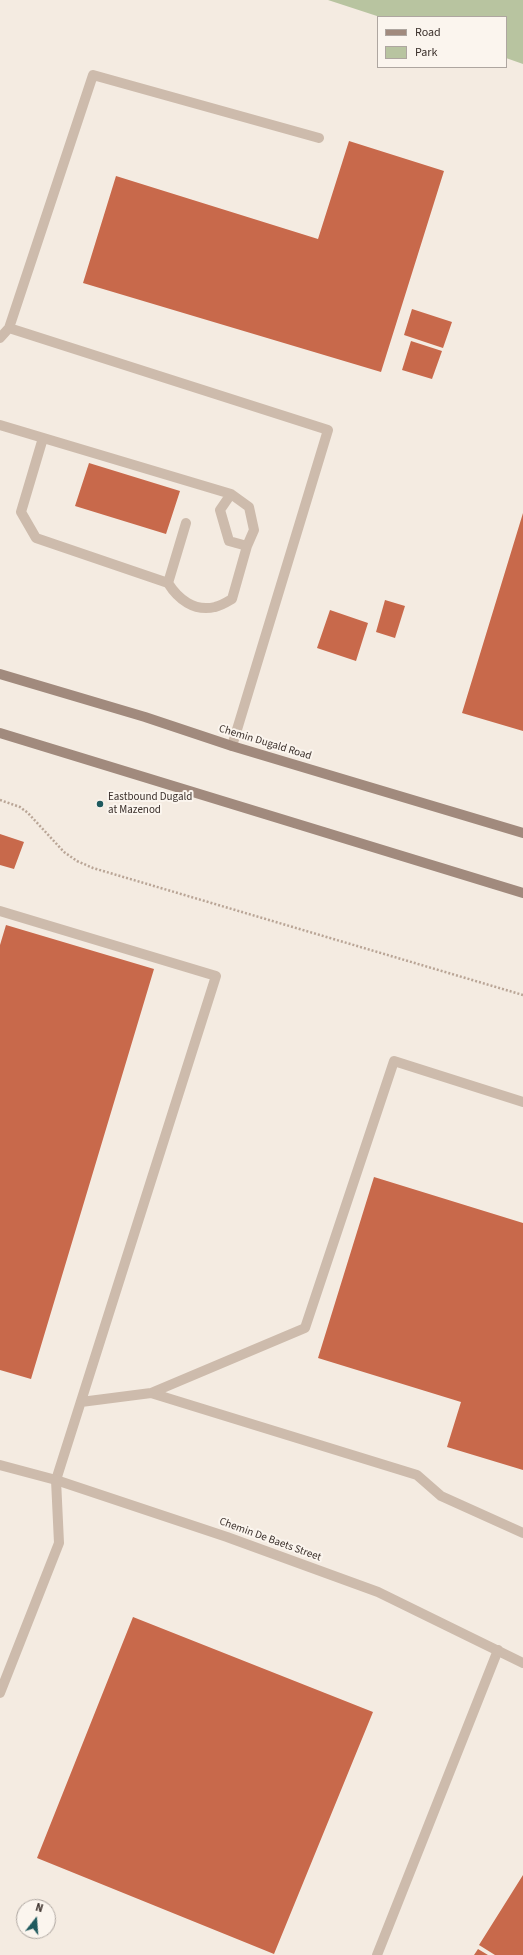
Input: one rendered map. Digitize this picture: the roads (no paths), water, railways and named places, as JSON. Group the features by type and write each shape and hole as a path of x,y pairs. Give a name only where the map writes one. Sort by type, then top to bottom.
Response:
{"main road":[{"name":"Chemin Dugald Road","path":"0,674 145,717 232,746 523,834"},
{"path":"2,735 523,893"}],"street":[{"path":"0,338 9,328 93,75 319,138"},
{"path":"9,328 328,430 232,746"},
{"path":"0,425 231,494 249,506 254,530 247,546 232,599 215,608 195,608 176,595 168,582 36,538 20,512 43,438"},
{"path":"231,494 220,510 229,541 247,546"},
{"path":"168,582 186,523"},
{"path":"0,911 216,976 56,1480 59,1543 0,1693"},
{"path":"81,1402 152,1393 305,1328 394,1061 523,1102"},
{"path":"152,1393 417,1475 441,1496 523,1533"},
{"name":"Chemin De Baets Street","path":"0,1465 56,1480 227,1537 378,1592 523,1663"},
{"path":"376,1955 498,1650"}],"place":[{"name":"Eastbound Dugald at Mazenod","path":"100,804"}]}
